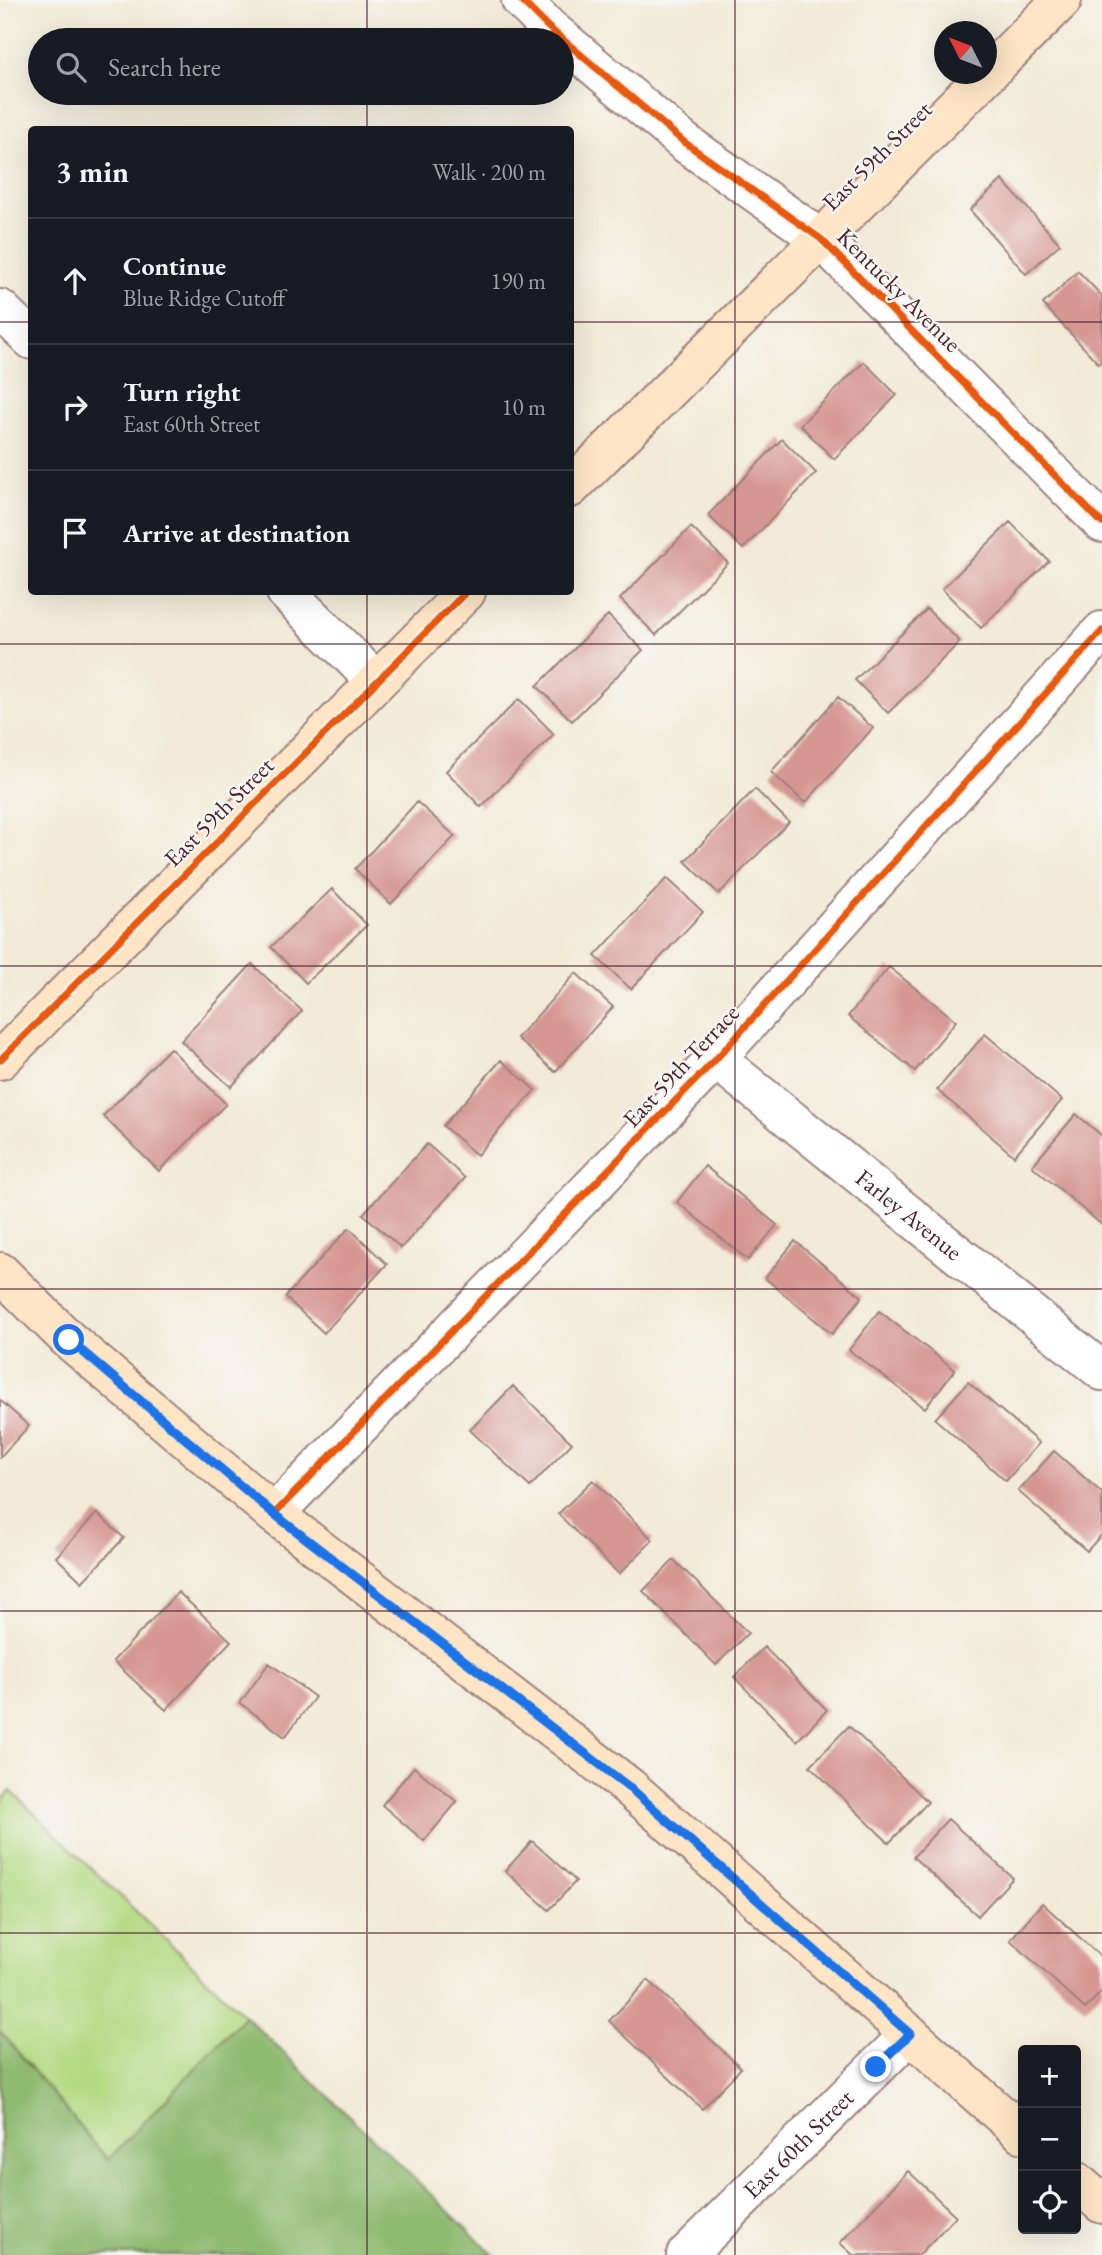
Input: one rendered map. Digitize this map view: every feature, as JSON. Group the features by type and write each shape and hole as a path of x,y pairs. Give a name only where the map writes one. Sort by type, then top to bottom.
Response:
{"main road":[{"name":"East 59th Street","path":"574,484 1062,0"},
{"name":"East 59th Street","path":"0,1060 463,595"},
{"path":"0,1272 69,1340 274,1514 629,1787 1018,2130"},
{"path":"1081,2185 1102,2204"}],"street":[{"name":"Kentucky Avenue","path":"521,0 549,28"},
{"name":"Kentucky Avenue","path":"574,49 684,142 821,239 1102,523"},
{"path":"0,309 28,336"},
{"path":"289,595 376,681"},
{"name":"East 59th Terrace","path":"274,1514 716,1059 1102,631"},
{"name":"Farley Avenue","path":"716,1059 1102,1371"},
{"name":"East 60th Street","path":"686,2255 910,2034"}],"green space":[{"path":"11,1791 245,2016 108,2160 0,2031 0,1802"},
{"path":"245,2016 494,2255 0,2255 0,2031 108,2160"}],"building":[{"path":"1002,180 1060,244 1026,274 970,210"},
{"path":"1078,271 1102,296 1102,361 1099,364 1043,304"},
{"path":"864,362 897,395 834,459 800,425"},
{"path":"782,439 816,473 743,549 708,515"},
{"path":"1010,522 1049,561 981,628 942,589"},
{"path":"691,527 728,563 656,635 620,599"},
{"path":"927,609 960,642 888,713 855,680"},
{"path":"608,615 643,650 572,721 537,686"},
{"path":"838,697 873,728 805,803 771,772"},
{"path":"519,699 554,734 481,807 446,771"},
{"path":"755,789 789,822 719,894 685,861"},
{"path":"417,802 455,836 391,904 355,869"},
{"path":"667,878 703,912 631,989 595,956"},
{"path":"332,889 367,925 306,983 271,947"},
{"path":"252,964 302,1011 231,1087 181,1041"},
{"path":"889,967 956,1021 915,1071 848,1016"},
{"path":"576,973 613,1007 555,1072 517,1038"},
{"path":"985,1034 1062,1100 1014,1156 937,1090"},
{"path":"170,1048 226,1104 159,1171 103,1116"},
{"path":"501,1060 535,1090 477,1155 443,1126"},
{"path":"1076,1114 1102,1136 1102,1225 1032,1166"},
{"path":"427,1144 465,1178 401,1248 363,1214"},
{"path":"705,1166 777,1225 748,1260 677,1202"},
{"path":"349,1228 387,1264 324,1333 285,1297"},
{"path":"795,1241 862,1297 832,1334 765,1278"},
{"path":"879,1311 955,1370 925,1408 849,1350"},
{"path":"968,1382 1039,1443 1006,1481 935,1419"},
{"path":"513,1386 572,1443 530,1487 470,1430"},
{"path":"0,1400 29,1426 0,1457"},
{"path":"1054,1451 1102,1493 1102,1534 1087,1551 1018,1491"},
{"path":"593,1480 653,1540 619,1574 558,1514"},
{"path":"97,1513 124,1538 82,1582 56,1557"},
{"path":"674,1560 748,1633 716,1665 643,1591"},
{"path":"178,1592 231,1641 166,1710 113,1661"},
{"path":"764,1647 827,1710 797,1741 734,1677"},
{"path":"269,1663 315,1697 285,1737 240,1703"},
{"path":"849,1726 928,1802 889,1843 810,1766"},
{"path":"414,1767 457,1802 424,1841 382,1805"},
{"path":"948,1819 1013,1878 978,1916 913,1857"},
{"path":"532,1841 576,1881 549,1910 505,1871"},
{"path":"1042,1903 1102,1958 1102,1991 1085,2009 1010,1940"},
{"path":"648,1980 741,2068 702,2109 609,2021"},
{"path":"908,2171 956,2216 919,2255 853,2255 840,2243"}],"cycle path":[{"path":"521,0 549,28"},
{"path":"574,49 684,142 821,239 1102,523"},
{"path":"0,1060 463,595"},
{"path":"274,1514 716,1059 1102,631"}],"route":[{"path":"69,1340 274,1514 629,1787 910,2034 876,2067"}]}
